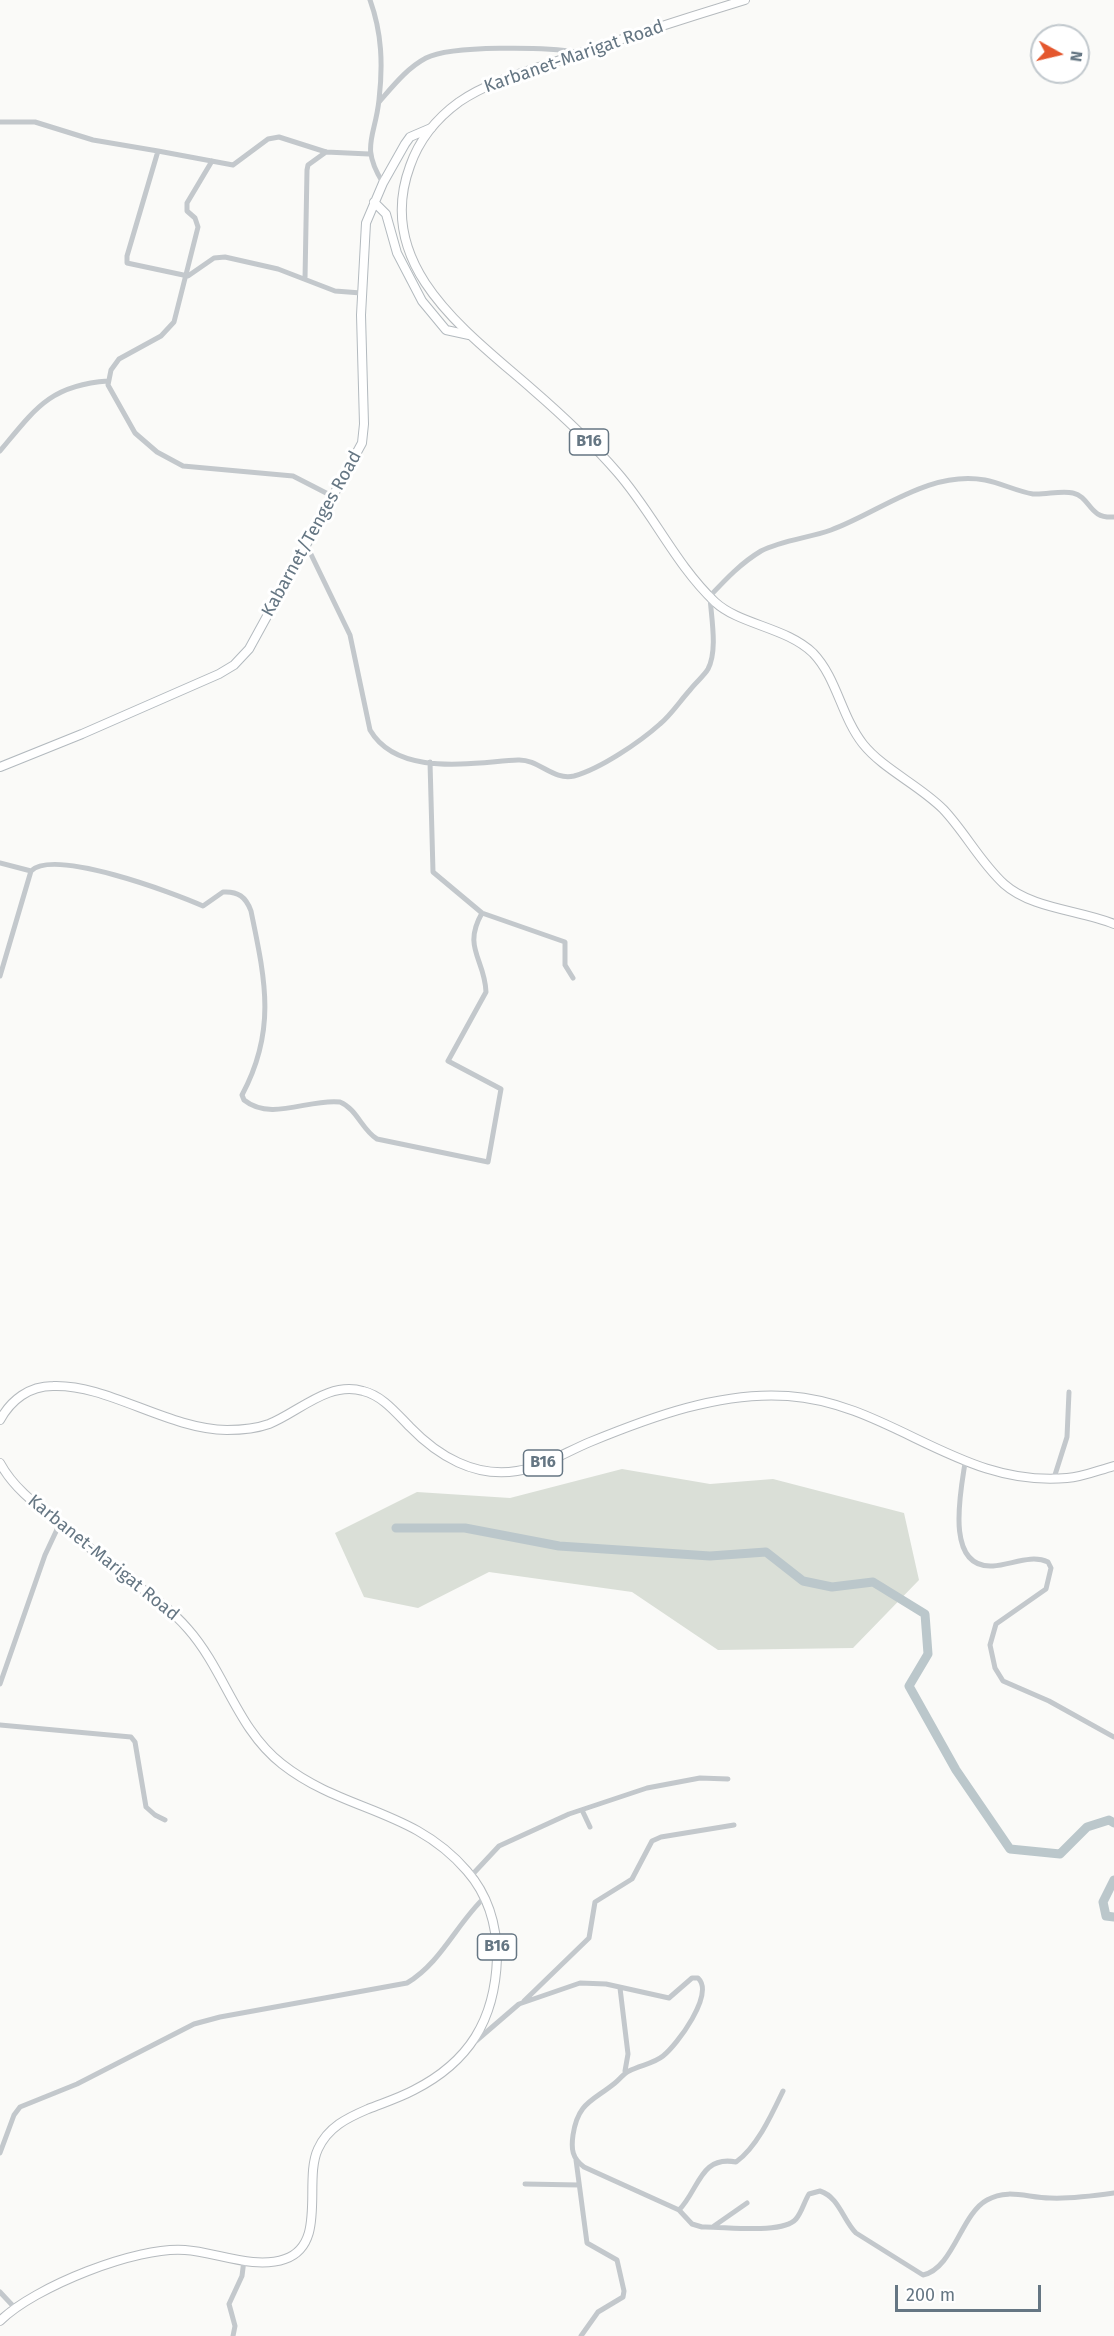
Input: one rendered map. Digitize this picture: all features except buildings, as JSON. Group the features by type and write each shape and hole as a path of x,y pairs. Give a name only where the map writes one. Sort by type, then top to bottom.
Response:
{"main road":[{"name":"Karbanet-Marigat Road","path":"745,0 625,36 482,88 459,102 431,128 415,153 405,184 403,216 407,244 416,267 432,294 469,335 564,416 620,475 684,566 719,605 782,633 801,643 813,654 824,666 850,724 865,747 942,808 1003,883 1019,894 1090,914 1114,924"},
{"name":"B16","path":"0,1420 14,1400 38,1388 52,1386 108,1398 194,1427 249,1429 269,1424 329,1393 352,1389 376,1395 420,1438 459,1464 478,1469 516,1471 547,1462 611,1434 698,1406 744,1396 790,1396 859,1412 965,1463 1018,1477 1054,1478 1086,1474 1114,1466"},
{"name":"Karbanet-Marigat Road","path":"0,1463 22,1492 158,1600 188,1628 210,1658 255,1736 281,1764 328,1792 384,1813 424,1833 447,1849 471,1876 485,1897 497,1942 496,1974 487,2015 470,2046 431,2080 335,2127 318,2149 314,2165 310,2228 302,2247 295,2254 273,2262 244,2260 185,2250 146,2252 61,2283 14,2307 0,2321"}],"street":[{"path":"370,0 380,38 379,102 369,154 383,183"},
{"path":"379,102 408,70 439,53 564,50 582,53"},
{"path":"0,122 35,122 93,140 233,165 268,139 279,137 326,152 369,154"},
{"name":"Kabarnet/Tenges Road","path":"0,766 97,728 234,665 249,649 305,542 358,453 363,432 361,292 364,235 374,202 410,137 431,128"},
{"path":"158,150 126,260 131,264 188,276 214,258 225,256 278,269 335,291 361,292"},
{"path":"305,279 307,170 308,165 326,152"},
{"path":"212,161 187,203 187,211 195,218 198,227 189,259 188,276 174,322 161,336 119,359 111,370 108,381 110,390 135,433 157,452 183,466 298,477 332,496"},
{"path":"374,202 386,214 397,253 422,301 446,330 469,335"},
{"path":"0,451 32,414 63,390 85,382 108,381"},
{"path":"305,542 350,635 370,730 379,743 396,754 430,762 465,765 524,760 561,777 575,776 607,760 661,723 708,669 712,648 710,596 742,563 764,549 831,530 889,500 955,478 984,480 1022,492 1043,495 1073,493 1080,495 1090,510 1114,517"},
{"path":"430,762 431,867 439,879 482,913 565,942 565,965 573,978"},
{"path":"0,863 31,871 46,864 82,867 124,877 203,906 223,892 240,894 251,911 266,995 260,1056 242,1095 244,1100 249,1104 282,1109 340,1102 357,1116 370,1135 377,1139 488,1162 501,1089 448,1061 486,992 473,943 475,925 482,913"},
{"path":"0,976 31,871"},
{"path":"1054,1478 1067,1437 1069,1392"},
{"path":"965,1463 958,1522 961,1542 969,1557 979,1564 993,1566 1036,1559 1048,1562 1051,1568 1046,1589 996,1624 990,1645 998,1675 1008,1686 1048,1701 1114,1737"},
{"path":"0,1684 45,1555 60,1523"},
{"path":"0,1725 131,1737 135,1742 146,1807 165,1820"},
{"path":"471,1876 493,1852 510,1839 582,1810 636,1790 710,1778 728,1779"},
{"path":"582,1810 590,1827"},
{"path":"470,2046 523,2002 589,1938 595,1902 632,1879 652,1841 661,1837 734,1826"},
{"path":"0,2153 14,2115 20,2107 77,2084 194,2024 220,2017 407,1983 430,1964 471,1909 485,1897"},
{"path":"523,2002 580,1983 606,1984 669,1998 696,1977 701,1981 704,1992 694,2014 668,2052 654,2061 623,2074 591,2098 580,2112 572,2148 587,2243 617,2260 624,2291 623,2298 598,2312 582,2336"},
{"path":"620,1988 628,2054 628,2062 623,2074"},
{"path":"679,2210 709,2168 721,2160 736,2162 742,2157 765,2126 783,2091"},
{"path":"575,2158 591,2171 679,2210 692,2224 771,2228 788,2225 798,2216 809,2194 820,2192 834,2199 848,2224 856,2233 923,2275 929,2274 943,2261 973,2214 986,2200 1015,2193 1047,2198 1114,2193"},
{"path":"525,2184 579,2185"},
{"path":"714,2226 747,2203"},
{"path":"233,2336 235,2326 229,2304 242,2276 244,2260"},
{"path":"0,2292 14,2307"}],"shaded area":[{"path":"622,1469 710,1484 773,1479 904,1513 919,1580 853,1648 718,1650 632,1592 489,1572 418,1608 364,1597 335,1533 417,1492 510,1498"}],"waterway":[{"path":"396,1528 465,1528 559,1546 710,1556 766,1552 803,1581 832,1587 873,1582 925,1614 928,1654 909,1686 956,1770 1010,1849 1060,1854 1087,1827 1109,1820 1114,1823"},
{"path":"1114,1880 1103,1902 1106,1916 1114,1917"}]}
